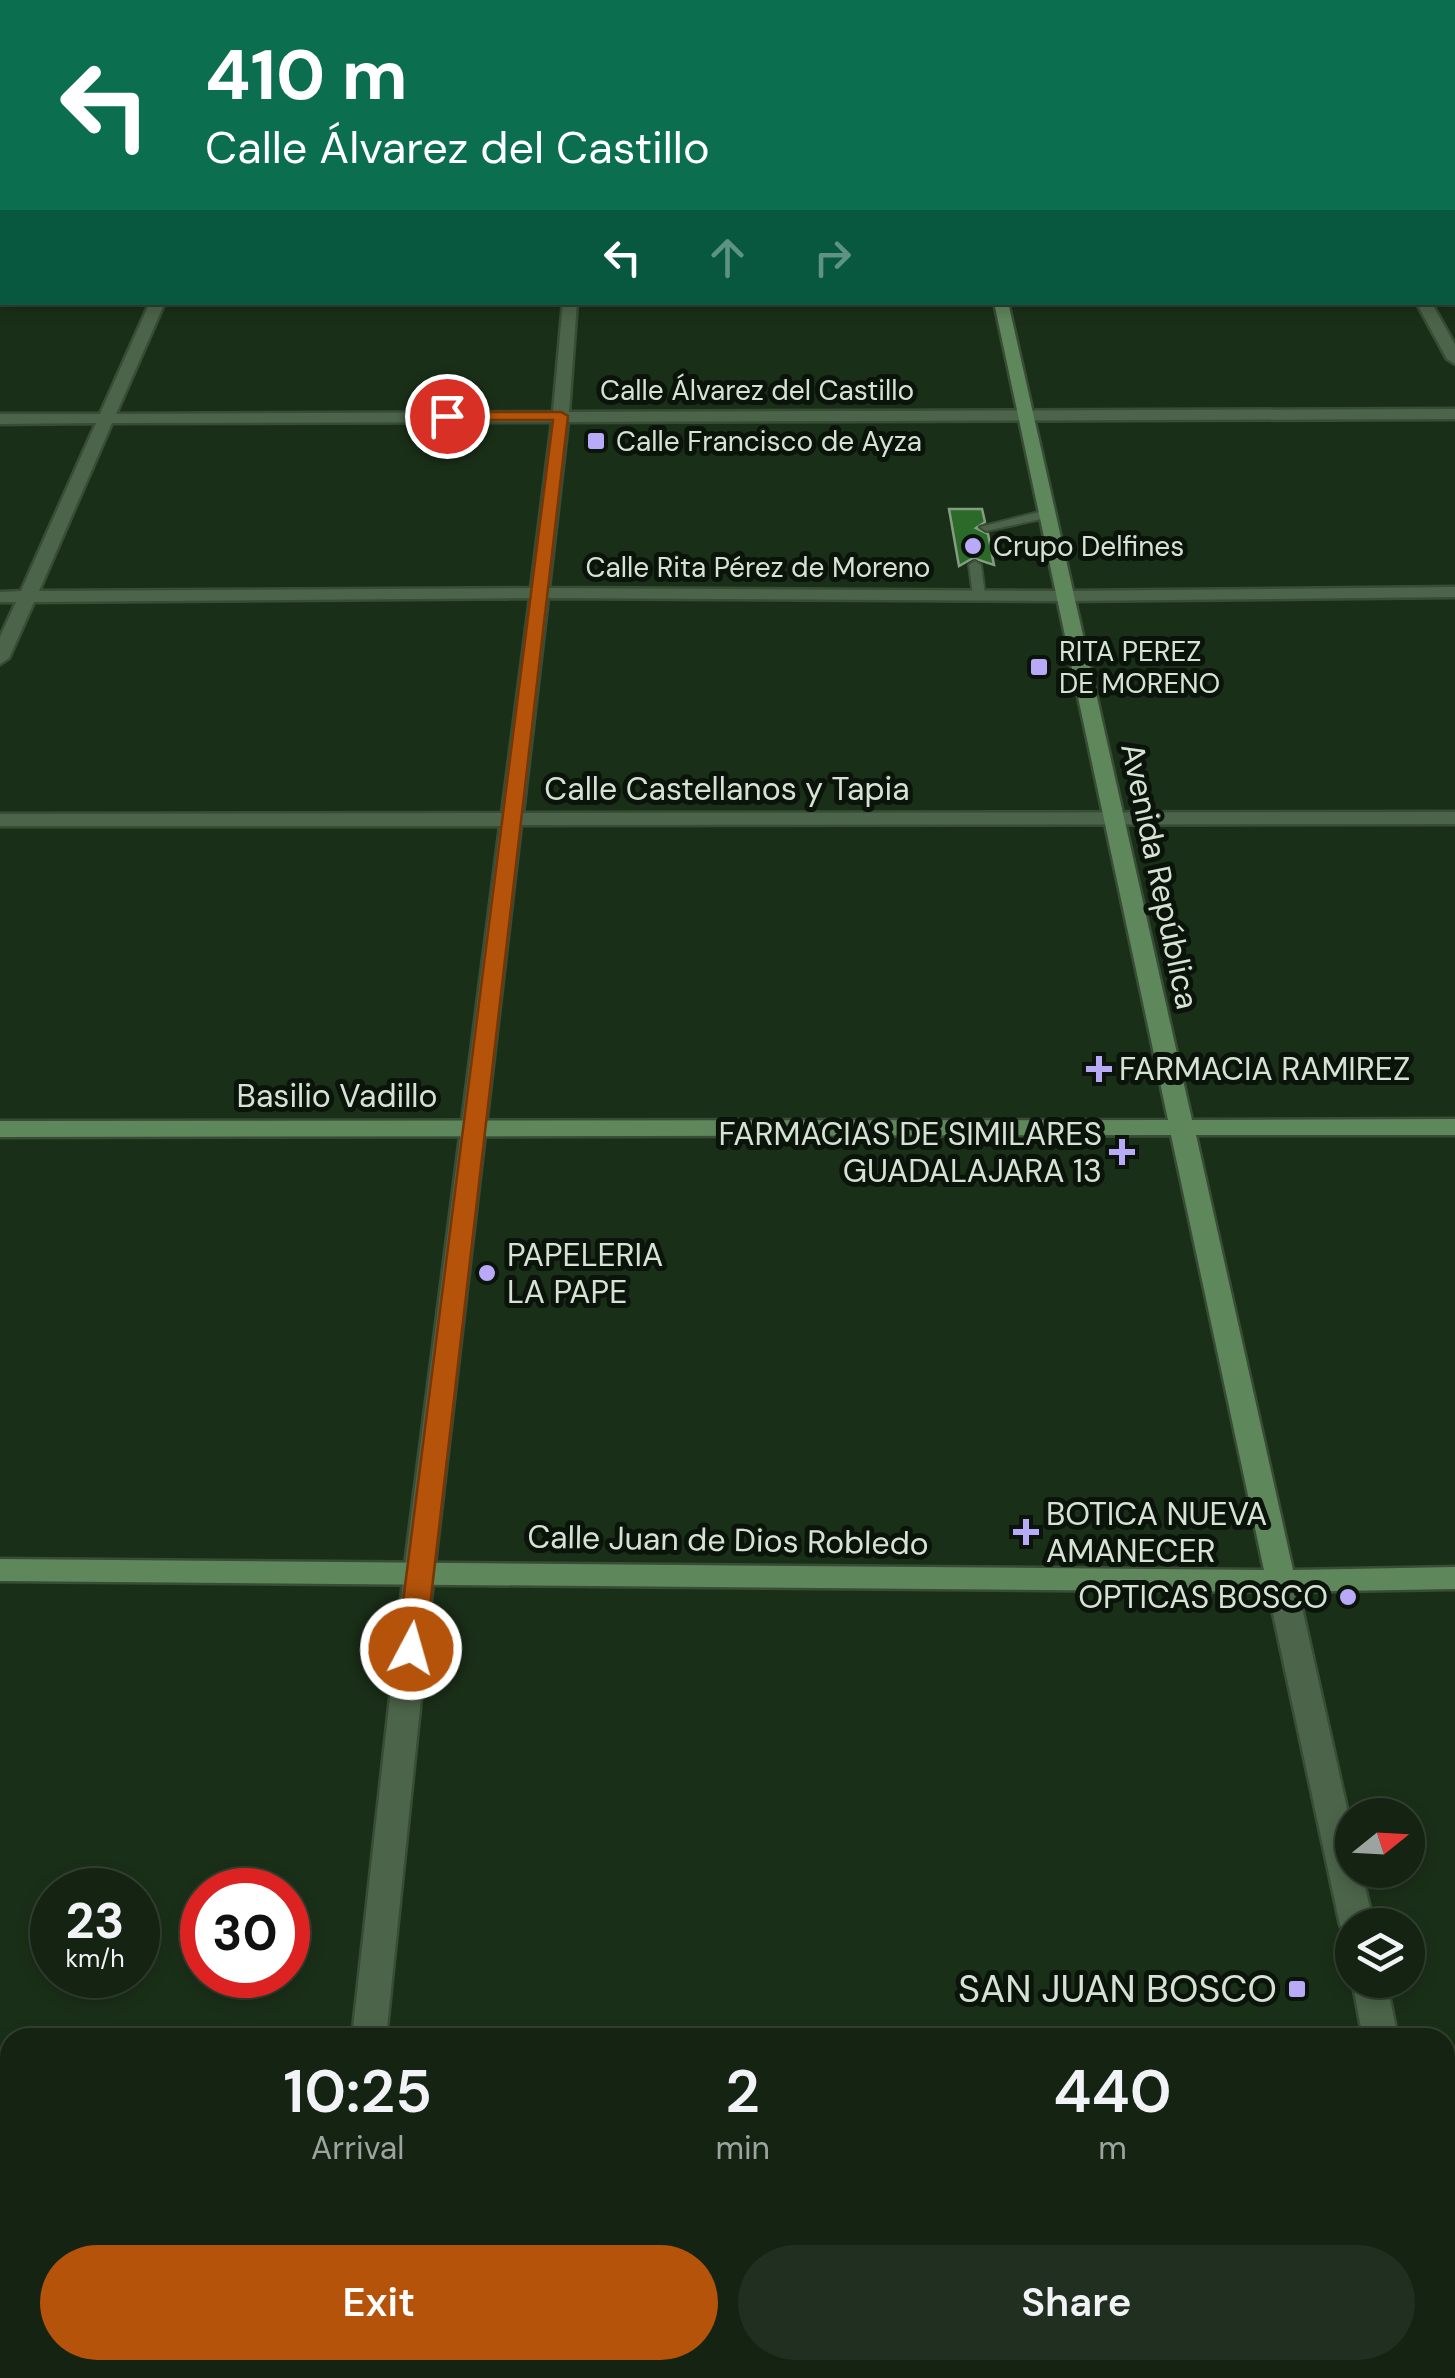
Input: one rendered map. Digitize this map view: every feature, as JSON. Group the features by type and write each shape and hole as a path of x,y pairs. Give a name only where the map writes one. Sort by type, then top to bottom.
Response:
{"street":[{"path":"0,658 157,305"},
{"path":"370,2028 420,1572 561,416 570,305"},
{"name":"Avenida República","path":"1001,305 1281,1581"},
{"path":"1425,305 1455,359"},
{"name":"Calle Álvarez del Castillo","path":"0,419 1455,414"},
{"name":"Calle Rita Pérez de Moreno","path":"0,597 537,592 979,596 1455,592"},
{"name":"Calle Castellanos y Tapia","path":"0,820 1455,818"},
{"name":"Basilio Vadillo","path":"0,1129 1455,1127"},
{"name":"Calle Juan de Dios Robledo","path":"0,1570 1281,1581 1455,1578"},
{"path":"1281,1581 1352,1908"},
{"path":"1372,1998 1379,2028"}],"lane":[{"path":"986,527 1047,514"},
{"path":"975,565 979,596"}],"building":[{"name":"Crupo Delfines","path":"949,509 982,509 985,522 976,528 988,534 994,565 973,558 959,566"}],"place":[{"name":"Calle Francisco de Ayza","path":"596,441"},
{"name":"Crupo Delfines","path":"973,546"},
{"name":"RITA PEREZ DE MORENO","path":"1039,667"},
{"name":"FARMACIA RAMIREZ","path":"1099,1069"},
{"name":"FARMACIAS DE SIMILARES GUADALAJARA 13","path":"1122,1152"},
{"name":"PAPELERIA LA PAPE","path":"487,1273"},
{"name":"BOTICA NUEVA AMANECER","path":"1026,1532"},
{"name":"OPTICAS BOSCO","path":"1348,1597"},
{"name":"SAN JUAN BOSCO","path":"1297,1989"}],"route":[{"path":"411,1649 561,416 447,416"}]}
